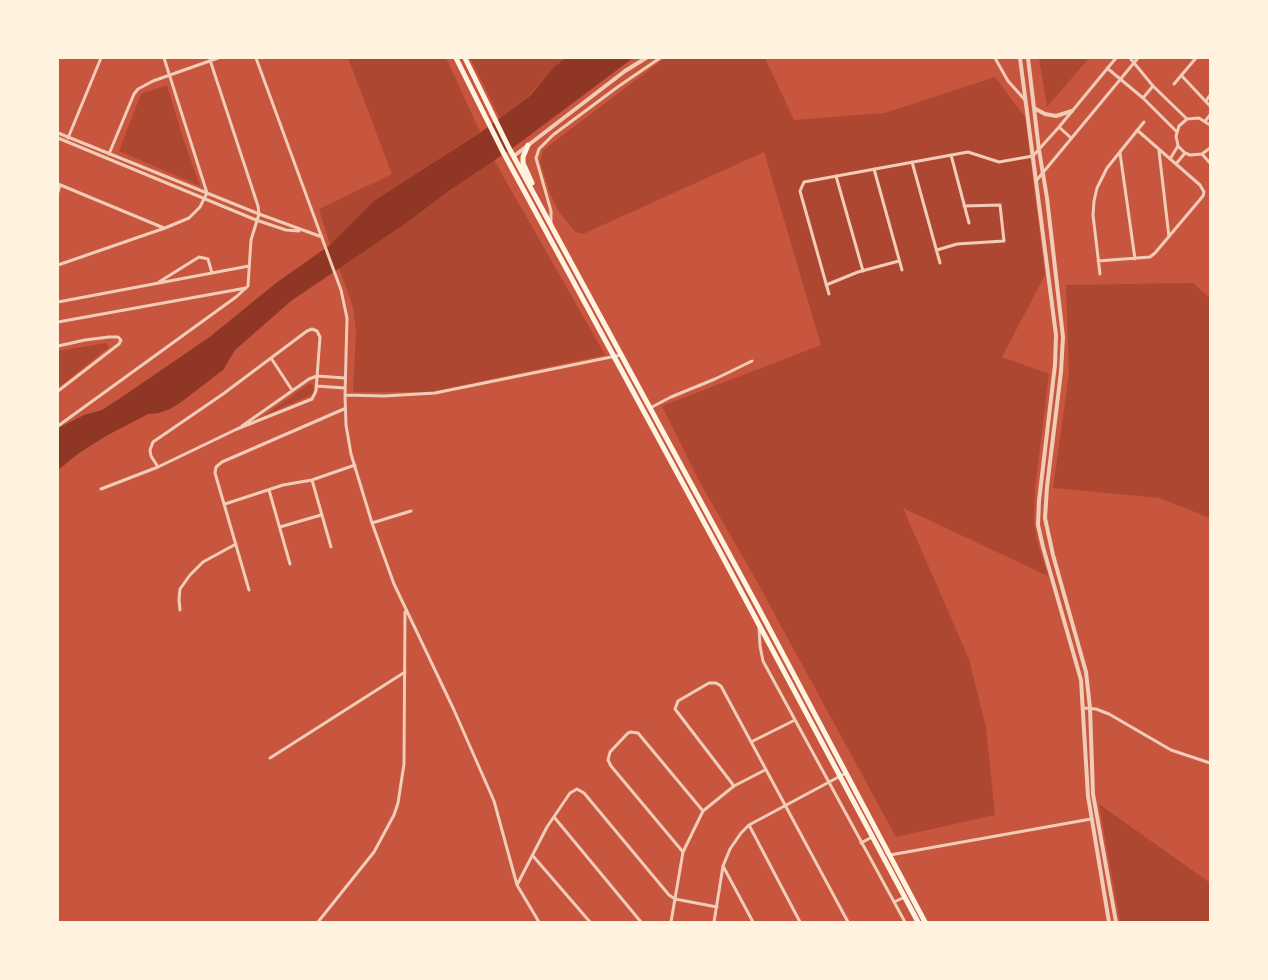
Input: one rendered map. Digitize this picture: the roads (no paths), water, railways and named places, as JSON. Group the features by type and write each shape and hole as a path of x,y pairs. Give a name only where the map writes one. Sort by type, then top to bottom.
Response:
{"main road":[{"path":"456,58 486,119 614,357 847,773 925,922"},
{"path":"465,58 509,148 650,408 759,625 918,922"},
{"path":"528,145 523,157 523,163 534,186 535,195"}],"street":[{"path":"67,139 100,58"},
{"path":"58,264 165,228 190,218 196,213 206,193 164,58"},
{"path":"107,155 135,92 146,84 218,58"},
{"path":"256,58 341,290 346,318 344,408 348,441 372,523 394,584 454,710 494,801 517,885 539,922"},
{"path":"514,156 646,58"},
{"path":"552,226 551,210 536,158 539,149 553,135 660,58"},
{"path":"995,58 1008,81 1026,102"},
{"path":"1020,58 1055,314 1057,346 1038,518 1043,547 1081,680 1090,819 1109,922"},
{"path":"1028,58 1063,337 1045,518 1053,555 1086,672 1090,708 1093,794 1116,922"},
{"path":"828,294 800,191 804,182 968,152 999,162 1033,156 1116,58"},
{"path":"1130,58 1153,86 1187,119"},
{"path":"1036,181 1138,58"},
{"path":"1174,84 1196,58"},
{"path":"58,426 246,288 249,281 250,240 259,214 257,198 210,60"},
{"path":"1108,68 1143,98 1176,131"},
{"path":"1181,75 1210,106"},
{"path":"1143,98 1153,86"},
{"path":"1206,101 1210,95"},
{"path":"1034,108 1045,114 1056,116 1072,111"},
{"path":"1206,120 1210,115"},
{"path":"1210,125 1206,120 1200,118 1187,119 1176,131 1178,146 1185,153 1190,155 1202,154 1210,148"},
{"path":"1100,274 1094,231 1094,201 1100,180 1106,168 1144,122"},
{"path":"1059,127 1071,138"},
{"path":"1098,262 1150,257 1203,196 1204,192 1200,185 1137,130"},
{"path":"58,133 67,139 112,158 155,172 322,238"},
{"path":"58,138 67,139"},
{"path":"1170,159 1178,146"},
{"path":"1158,150 1169,237"},
{"path":"1120,152 1135,259"},
{"path":"1176,164 1185,153"},
{"path":"1202,154 1210,163"},
{"path":"950,155 969,223"},
{"path":"912,162 940,263"},
{"path":"125,163 153,177 256,220 286,230 304,231"},
{"path":"874,170 902,270"},
{"path":"153,177 155,172"},
{"path":"836,176 863,271"},
{"path":"175,186 177,181"},
{"path":"58,192 59,185 165,228"},
{"path":"937,250 957,244 1004,241 1000,205 964,206"},
{"path":"157,284 196,257 208,259 212,273"},
{"path":"826,285 863,271 899,261"},
{"path":"58,302 249,266"},
{"path":"58,322 246,288"},
{"path":"101,489 158,467 237,429 313,398 316,394 320,337 317,331 315,329 307,331 224,394 153,442 150,450 151,456 158,467"},
{"path":"58,346 109,337 118,337 121,340 119,344 58,391"},
{"path":"344,395 384,396 435,393 621,355"},
{"path":"271,358 292,390"},
{"path":"650,408 752,361"},
{"path":"237,429 309,379 317,376 345,378"},
{"path":"316,386 345,388"},
{"path":"249,590 215,473 216,467 222,462 344,408"},
{"path":"225,504 282,484 312,480 355,465"},
{"path":"312,480 331,547"},
{"path":"269,489 290,564"},
{"path":"372,523 411,511"},
{"path":"280,527 321,515"},
{"path":"180,610 180,589 190,576 203,562 236,544"},
{"path":"318,922 374,852 385,834 401,793 404,764 406,672 405,609"},
{"path":"759,625 763,661 905,922"},
{"path":"270,758 406,672"},
{"path":"734,786 675,709 678,701 709,683 716,683 721,686 848,922"},
{"path":"1084,708 1110,714 1171,750 1210,763"},
{"path":"751,742 795,720"},
{"path":"683,852 611,766 608,760 610,752 628,733 635,732 642,736 704,811"},
{"path":"671,922 683,852 704,811 734,786 765,770"},
{"path":"714,922 723,866 733,843 749,825 847,773"},
{"path":"517,885 554,817 570,793 577,789 584,793 663,890 675,899 717,907"},
{"path":"554,817 641,922"},
{"path":"889,855 1090,819"},
{"path":"749,825 800,922"},
{"path":"861,843 872,837"},
{"path":"533,856 590,922"},
{"path":"723,866 753,922"},
{"path":"894,902 904,897"}]}
